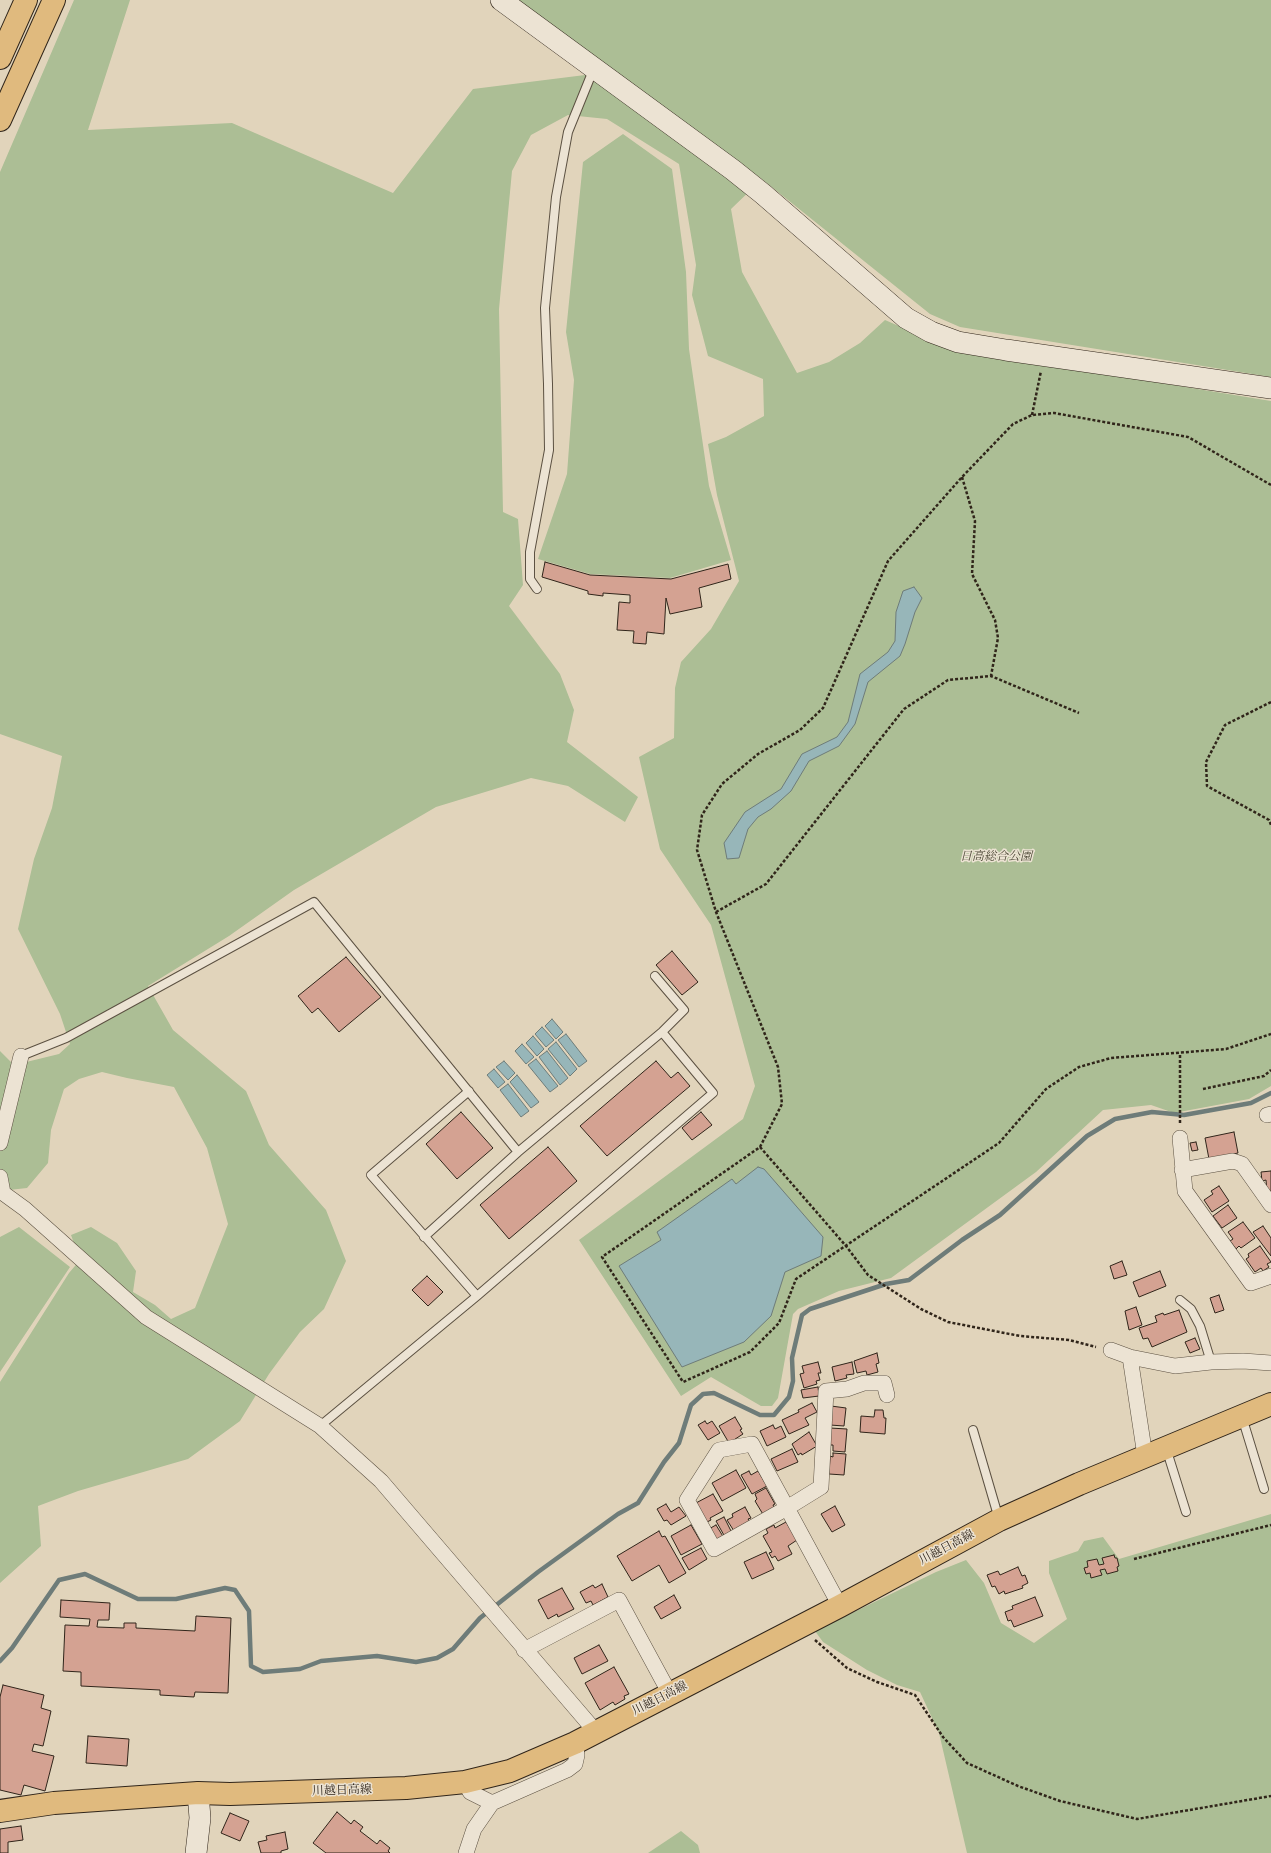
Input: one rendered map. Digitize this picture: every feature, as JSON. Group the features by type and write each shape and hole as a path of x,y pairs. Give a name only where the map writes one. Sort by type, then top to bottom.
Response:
{"main road":[{"path":"0,58 26,0"},
{"path":"0,120 54,0"},
{"name":"川越日高線","path":"0,1811 54,1803 198,1793 230,1794 399,1789 466,1782 510,1771 576,1743 840,1606 999,1520 1166,1447 1271,1404"}],"street":[{"path":"500,0 763,194 906,318 931,332 958,342 1271,388"},
{"path":"0,1143 21,1056"},
{"path":"1180,1138 1185,1191 1251,1283 1271,1276"},
{"path":"1182,1170 1232,1161 1242,1164 1270,1203"},
{"path":"0,1177 2,1194 25,1209 146,1317 320,1426 381,1481 524,1650 596,1732"},
{"path":"1110,1350 1130,1357 1175,1366 1211,1362 1243,1361 1271,1363"},
{"path":"1130,1357 1145,1456"},
{"path":"840,1606 787,1508 752,1444 720,1450 687,1500 714,1549 787,1508 821,1487 826,1390 847,1389 864,1383 884,1383 888,1395"},
{"path":"524,1650 619,1600 670,1694"},
{"path":"466,1853 474,1829 492,1803 567,1770 575,1764 577,1755 576,1743"},
{"path":"466,1782 470,1792 492,1803"},
{"path":"196,1853 200,1818 198,1793"}],"lane":[{"path":"537,588 530,579 530,552 548,450 548,384 545,308 556,197 568,132 594,68"},
{"path":"21,1056 66,1038 314,902 518,1152"},
{"path":"424,1237 518,1152 662,1032 684,1010 655,976"},
{"path":"320,1426 477,1296 713,1093 662,1032"},
{"path":"469,1092 371,1175 477,1296"},
{"path":"1180,1300 1191,1309 1200,1326 1211,1362"},
{"path":"1242,1417 1264,1489"},
{"path":"973,1430 999,1520"},
{"path":"1166,1447 1186,1512"}],"path":[{"path":"1032,415 1044,355"},
{"path":"1271,485 1188,437 1054,413 1032,415 1013,424 962,477 888,561 823,708 800,730 758,754 722,784 702,815 697,850 716,912 778,1067 782,1104 760,1147 602,1257 683,1382 750,1352 779,1323 796,1279 999,1142 1046,1089 1079,1067 1111,1058 1226,1049 1271,1034"},
{"path":"962,477 975,521 972,574 995,620 998,638 991,676"},
{"path":"716,912 766,884 904,709 948,680 991,676 1079,713"},
{"path":"1271,702 1225,725 1206,762 1207,786 1269,820 1271,825"},
{"path":"1180,1053 1180,1138"},
{"path":"1203,1089 1264,1076 1271,1070"},
{"path":"760,1147 846,1246 868,1275 921,1309 948,1322 1020,1336 1069,1340 1110,1350"},
{"path":"1134,1559 1271,1526"},
{"path":"800,1626 847,1668 877,1682 915,1695 943,1737 967,1763 1018,1786 1060,1801 1137,1819 1271,1796"}],"green space":[{"name":"日高総合公園","path":"74,0 130,0 88,130 232,123 393,193 473,89 585,75 513,0 1271,0 1271,377 960,327 930,314 758,176 756,185 731,209 742,272 797,373 829,362 860,343 885,320 931,340 959,350 1271,401 1271,1086 1249,1099 1174,1113 1151,1105 1103,1110 1036,1172 891,1278 839,1291 798,1309 793,1314 778,1398 772,1406 761,1406 711,1377 681,1396 579,1240 743,1119 755,1086 711,925 660,849 639,757 674,738 675,688 681,662 711,629 739,581 717,495 708,444 726,437 764,416 763,379 708,356 692,295 696,265 679,164 607,119 568,115 531,135 512,171 499,309 503,512 518,519 523,585 509,606 560,674 574,710 567,742 638,797 625,822 568,786 531,778 436,807 294,890 229,936 148,986 173,1030 246,1091 269,1145 326,1210 346,1261 324,1309 300,1332 269,1374 240,1421 188,1459 78,1491 38,1506 41,1546 0,1583 0,1382 69,1273 80,1260 71,1235 91,1227 117,1243 136,1271 133,1292 155,1305 171,1319 195,1308 228,1224 207,1148 174,1087 102,1072 79,1079 64,1089 51,1130 48,1163 27,1188 0,1191 0,1051 14,1065 59,1054 70,1044 60,1014 18,929 34,859 52,808 62,756 0,734 0,172"},
{"path":"623,134 672,169 686,272 689,349 709,486 731,560 670,578 590,574 538,559 567,474 574,380 566,332 583,162"},
{"path":"19,1227 70,1267 0,1372 0,1237"},
{"path":"1271,1514 1271,1853 967,1853 939,1733 920,1692 897,1685 867,1670 823,1642 815,1631 936,1572 966,1560 984,1583 1001,1623 1034,1643 1067,1619 1049,1573 1049,1561 1078,1551 1084,1541 1103,1537 1119,1559"},
{"path":"681,1831 698,1845 700,1853 648,1853"}],"water":[{"path":"914,587 922,598 915,612 900,656 868,682 855,724 839,746 809,761 791,791 771,809 758,817 748,829 739,858 727,859 724,843 745,812 781,789 802,754 837,737 848,722 860,674 888,652 895,641 896,612 903,591"},
{"path":"552,1019 563,1032 556,1039 545,1026"},
{"path":"542,1027 554,1040 546,1047 535,1034"},
{"path":"566,1034 587,1061 579,1067 558,1040"},
{"path":"533,1036 544,1049 537,1056 526,1043"},
{"path":"556,1042 577,1069 570,1076 548,1049"},
{"path":"522,1044 534,1057 526,1064 515,1051"},
{"path":"547,1051 568,1078 560,1085 539,1057"},
{"path":"536,1059 558,1086 550,1092 528,1065"},
{"path":"504,1061 515,1073 508,1080 496,1067"},
{"path":"494,1069 505,1082 498,1088 487,1075"},
{"path":"517,1075 539,1102 531,1108 510,1082"},
{"path":"508,1084 529,1111 521,1117 500,1090"},
{"path":"758,1167 764,1169 823,1237 821,1256 785,1272 771,1316 744,1342 682,1367 619,1266 661,1240 657,1232 732,1179 736,1184"}],"building":[{"path":"545,562 590,575 671,579 728,564 731,579 699,588 702,607 670,614 666,598 664,634 647,632 646,644 633,643 634,631 617,630 619,602 630,603 630,595 603,593 603,596 588,594 588,591 542,577"},
{"path":"672,951 698,982 682,995 656,965"},
{"path":"346,957 381,997 339,1032 318,1008 312,1013 298,996"},
{"path":"656,1061 671,1078 678,1072 690,1086 607,1156 580,1126"},
{"path":"461,1112 493,1148 457,1179 426,1144"},
{"path":"701,1112 712,1125 692,1140 682,1128"},
{"path":"1234,1132 1238,1153 1209,1159 1205,1138"},
{"path":"1196,1142 1198,1150 1192,1151 1190,1143"},
{"path":"548,1147 577,1181 509,1239 480,1205"},
{"path":"1271,1171 1271,1191 1267,1192 1266,1180 1262,1181 1261,1172"},
{"path":"1219,1186 1229,1201 1212,1212 1204,1200 1213,1194 1211,1191"},
{"path":"1228,1205 1237,1218 1222,1228 1213,1216"},
{"path":"1243,1222 1255,1238 1241,1248 1239,1246 1236,1249 1230,1241 1233,1239 1228,1232"},
{"path":"1263,1226 1271,1238 1271,1256 1253,1232"},
{"path":"1260,1246 1271,1262 1267,1264 1269,1267 1263,1271 1261,1268 1255,1272 1246,1259 1249,1257 1248,1254"},
{"path":"1122,1261 1127,1275 1114,1279 1110,1266"},
{"path":"1160,1271 1166,1286 1139,1297 1133,1282"},
{"path":"427,1276 443,1292 428,1306 412,1290"},
{"path":"1219,1295 1224,1310 1215,1313 1210,1298"},
{"path":"1136,1307 1142,1325 1129,1330 1125,1311"},
{"path":"1179,1310 1187,1332 1152,1347 1148,1338 1143,1339 1139,1328 1157,1322 1155,1316 1163,1313 1164,1315"},
{"path":"1195,1338 1200,1349 1190,1353 1185,1342"},
{"path":"877,1353 879,1363 876,1364 878,1372 867,1375 866,1371 857,1373 854,1361"},
{"path":"818,1362 821,1373 818,1373 820,1380 816,1381 817,1384 804,1388 800,1374 804,1373 802,1366"},
{"path":"852,1362 854,1374 846,1375 847,1378 835,1381 832,1367"},
{"path":"818,1387 819,1396 803,1398 801,1390"},
{"path":"812,1403 817,1412 805,1418 809,1425 789,1434 782,1420 799,1412 798,1410"},
{"path":"831,1406 846,1408 844,1426 830,1425"},
{"path":"875,1410 883,1410 884,1418 886,1418 885,1434 860,1432 861,1416 874,1417"},
{"path":"735,1417 742,1429 740,1430 743,1434 729,1443 719,1426"},
{"path":"705,1421 707,1424 712,1421 720,1433 708,1440 698,1425"},
{"path":"773,1425 775,1429 781,1426 786,1437 767,1446 760,1431"},
{"path":"830,1428 847,1429 845,1452 833,1451 833,1445 829,1445"},
{"path":"809,1432 817,1446 802,1455 801,1453 798,1455 792,1444"},
{"path":"792,1449 798,1462 777,1471 771,1459"},
{"path":"833,1453 846,1454 844,1475 829,1474 830,1456 833,1457"},
{"path":"736,1470 746,1488 722,1501 712,1483"},
{"path":"749,1471 751,1475 758,1471 767,1486 752,1494 741,1475"},
{"path":"766,1488 775,1504 773,1505 775,1509 764,1516 755,1501 757,1499 755,1494"},
{"path":"713,1494 723,1511 710,1518 711,1520 705,1523 694,1504"},
{"path":"666,1504 671,1512 679,1507 686,1516 671,1525 667,1520 664,1521 657,1509"},
{"path":"835,1506 845,1525 832,1532 821,1514"},
{"path":"745,1507 751,1518 748,1519 750,1522 734,1531 727,1520 733,1517 732,1514"},
{"path":"724,1517 732,1533 725,1537 716,1521"},
{"path":"786,1522 797,1540 788,1546 792,1554 778,1561 775,1556 772,1558 769,1553 772,1552 763,1536 768,1533 766,1529 774,1525 775,1528"},
{"path":"691,1525 702,1544 681,1555 671,1536"},
{"path":"716,1525 724,1538 715,1543 707,1530"},
{"path":"659,1531 662,1537 665,1536 686,1573 669,1583 659,1565 632,1581 617,1556"},
{"path":"701,1548 707,1559 689,1570 682,1558"},
{"path":"766,1552 774,1569 752,1579 744,1562"},
{"path":"1114,1555 1115,1558 1117,1558 1119,1566 1117,1567 1118,1571 1107,1574 1105,1569 1100,1570 1102,1575 1091,1578 1090,1573 1086,1574 1084,1568 1088,1567 1087,1561 1097,1559 1099,1565 1104,1564 1102,1558"},
{"path":"1018,1567 1022,1576 1025,1575 1028,1583 1022,1586 1023,1588 1005,1594 1004,1591 999,1594 995,1586 992,1587 987,1575 998,1571 1000,1575"},
{"path":"602,1584 608,1597 593,1605 591,1601 586,1603 580,1592 593,1585 595,1588"},
{"path":"562,1588 574,1609 558,1617 557,1614 548,1619 538,1600"},
{"path":"674,1595 681,1608 661,1619 654,1607"},
{"path":"1035,1597 1043,1616 1014,1627 1011,1620 1008,1621 1005,1612 1013,1609 1012,1606"},
{"path":"61,1600 110,1603 109,1620 98,1620 97,1627 124,1628 124,1623 136,1623 136,1628 195,1631 196,1616 231,1618 228,1693 195,1692 194,1697 160,1695 160,1690 81,1686 81,1672 63,1671 65,1625 89,1626 90,1619 60,1617"},
{"path":"599,1645 608,1661 582,1674 574,1658"},
{"path":"614,1667 629,1694 624,1696 625,1699 615,1705 613,1702 600,1710 585,1683"},
{"path":"3,1685 44,1695 41,1708 51,1711 43,1746 34,1744 32,1751 54,1756 45,1791 24,1785 21,1795 0,1790 0,1697"},
{"path":"88,1736 129,1739 127,1766 86,1763"},
{"path":"337,1812 351,1824 354,1820 363,1827 360,1831 377,1844 380,1840 390,1848 388,1851 390,1853 326,1853 313,1843"},
{"path":"230,1813 249,1821 240,1841 221,1833"},
{"path":"21,1826 23,1840 8,1842 8,1853 0,1853 0,1829"},
{"path":"285,1832 288,1849 281,1851 281,1853 261,1853 258,1842 267,1840 266,1836"}],"waterway":[{"path":"0,1661 12,1648 59,1580 85,1574 138,1599 176,1599 225,1588 235,1590 249,1611 251,1666 263,1672 300,1669 321,1661 377,1656 416,1662 437,1658 453,1649 480,1618 538,1572 618,1514 638,1503 664,1462 679,1443 691,1405 703,1394 714,1393 760,1415 774,1415 789,1397 793,1381 792,1358 802,1315 810,1309 886,1284 909,1280 962,1240 1000,1215 1087,1136 1115,1119 1152,1112 1184,1115 1251,1103 1271,1093"}]}
